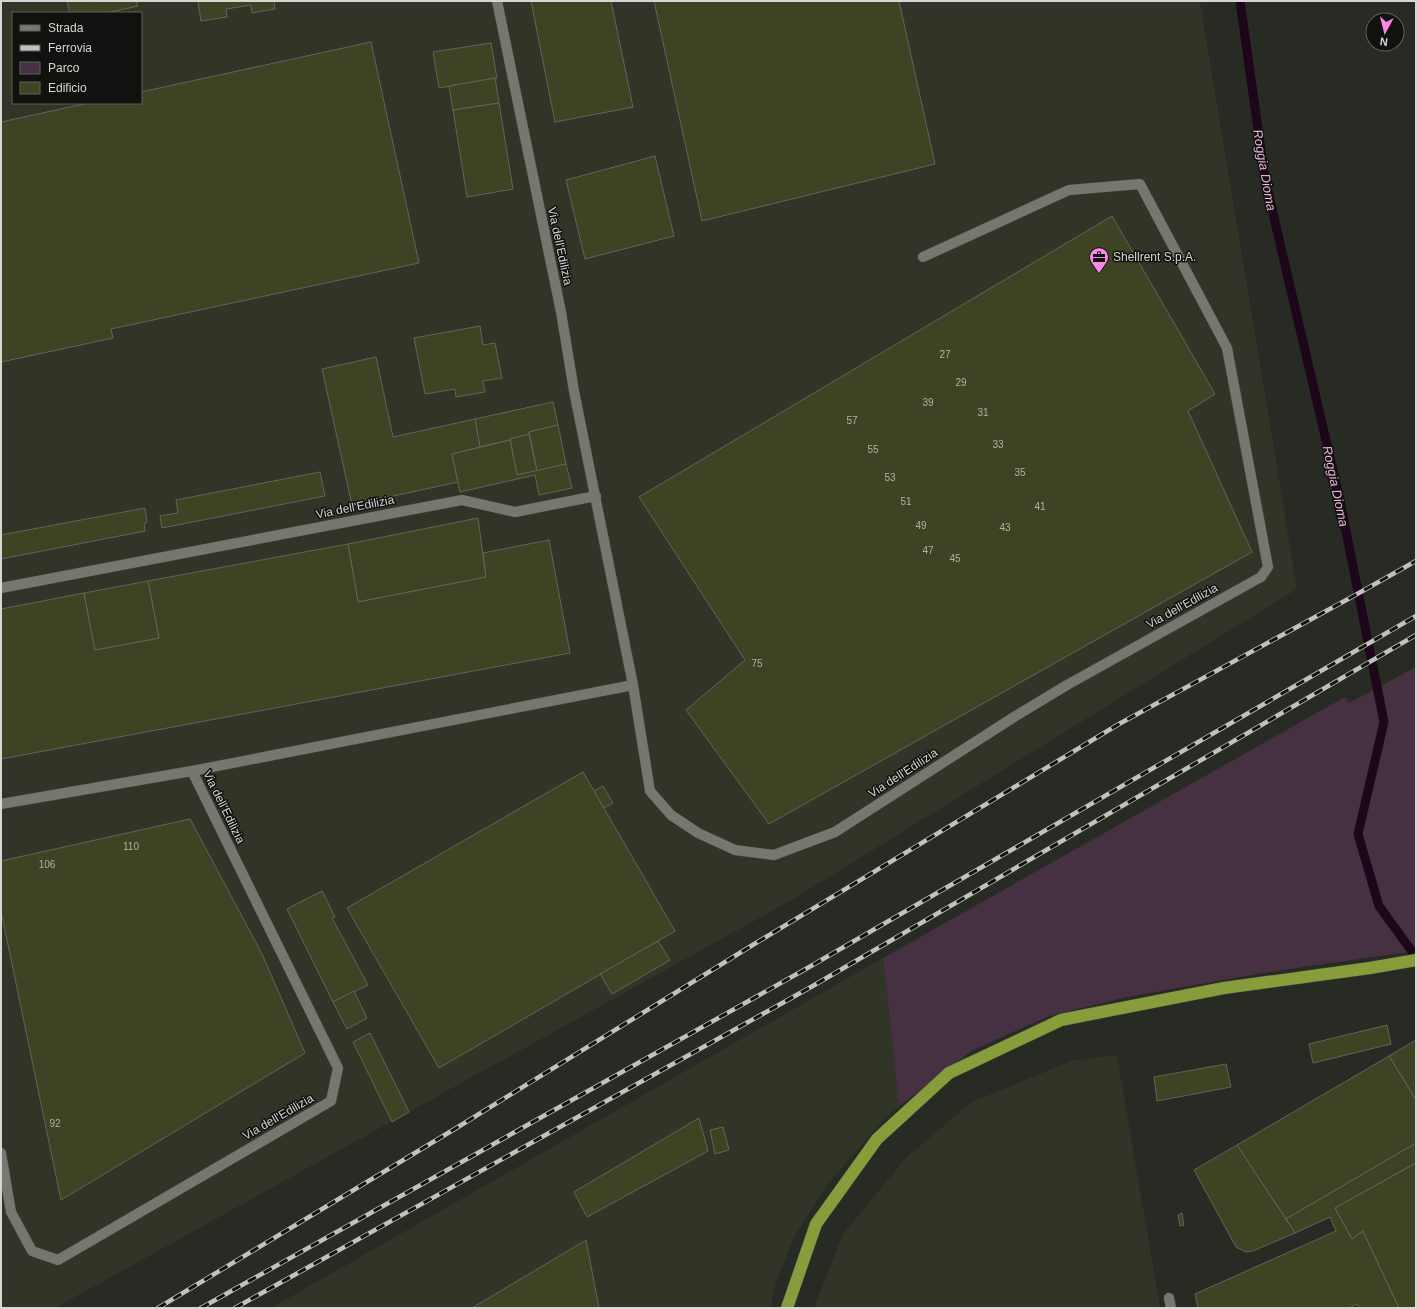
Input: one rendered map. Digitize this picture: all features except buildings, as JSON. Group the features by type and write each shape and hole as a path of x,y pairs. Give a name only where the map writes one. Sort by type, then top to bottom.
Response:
{"highway":[{"path":"787,1308 816,1224 877,1139 949,1073 1061,1020 1224,988 1416,960"}],"street":[{"name":"Via dell'Edilizia","path":"497,1 561,312 574,391 596,496 632,685 650,791 671,815 698,833 734,850 774,855 835,832 1014,716 1066,685 1261,577 1268,567 1227,348 1140,184 1069,190 923,257"},
{"name":"Via dell'Edilizia","path":"1,588 462,500 515,512 596,496"},
{"name":"Via dell'Edilizia","path":"1,804 192,771 632,685"},
{"name":"Via dell'Edilizia","path":"1,1153 11,1212 32,1251 58,1260 331,1101 338,1068 192,771"}],"shaded area":[{"path":"1,1 1200,1 1297,589 790,901 55,1308 1,1308"},
{"path":"883,958 899,1106 886,1117 826,1186 793,1239 775,1286 771,1308 271,1308"},
{"path":"1117,1055 1160,1308 814,1308 843,1234 905,1159 970,1103 1071,1061"}],"green space":[{"path":"1416,667 1416,951 1275,971 1127,997 1049,1016 973,1050 899,1106 883,958 1345,697 1349,703"}],"waterway":[{"name":"Roggia Dioma","path":"1240,1 1265,179 1339,496 1384,722 1358,834 1379,906 1416,957"}],"railway":[{"path":"158,1308 458,1127 751,946 1119,724 1416,561"},
{"path":"201,1308 804,970 1416,616"},
{"path":"235,1308 811,987 1416,635"}],"place":[{"name":"Shellrent S.p.A.","path":"1099,274"}]}
